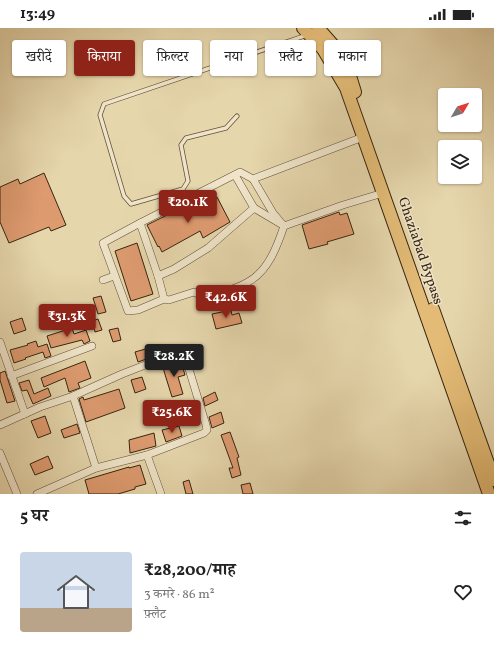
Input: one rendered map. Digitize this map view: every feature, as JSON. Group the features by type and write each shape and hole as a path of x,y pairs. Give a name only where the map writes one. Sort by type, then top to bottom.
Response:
{"highway":[{"name":"Ghaziabad Bypass","path":"310,30 346,88 383,193 402,234 494,480"},
{"name":"Ghaziabad Bypass","path":"310,30 333,45 351,79 489,494"}],"street":[{"path":"253,179 363,137"},
{"path":"240,172 253,179 273,213 284,226 272,256 255,277 248,282 238,287 204,298 194,292 168,300 164,299 138,310 128,311 103,243 240,172"},
{"path":"235,175 254,208 284,226"},
{"path":"284,226 343,205 383,193"},
{"path":"158,276 174,269 208,248 254,208"},
{"path":"140,223 158,276 164,299"},
{"path":"103,280 114,276"},
{"path":"0,342 25,414"},
{"path":"12,376 92,346"},
{"path":"0,425 176,353 182,353 185,356 207,430 199,436 147,454 96,468 49,492 37,494"},
{"path":"73,396 96,468"},
{"path":"0,453 17,494"},
{"path":"147,454 161,494"}],"lane":[{"path":"238,116 226,128 186,138 181,146 188,181 183,189 131,204 124,196 100,115 104,104 310,30"}],"building":[{"path":"44,173 66,225 51,231 49,227 9,243 0,222 0,187 18,179 20,184"},
{"path":"217,197 230,222 203,238 200,231 162,252 147,225 181,208 184,215"},
{"path":"339,212 340,215 347,213 354,234 327,242 328,244 309,249 302,225"},
{"path":"137,243 153,294 131,301 115,251"},
{"path":"101,296 106,312 98,314 93,298"},
{"path":"231,310 232,315 239,313 242,323 216,329 212,314"},
{"path":"22,318 26,330 14,334 10,322"},
{"path":"98,319 102,330 95,332 92,321"},
{"path":"72,328 74,334 86,330 90,341 84,344 82,340 51,348 47,336"},
{"path":"118,328 121,340 113,342 109,330"},
{"path":"36,341 38,347 47,344 51,356 45,358 43,352 14,363 10,350"},
{"path":"149,348 152,357 138,362 135,352"},
{"path":"85,361 91,378 78,383 80,388 69,392 65,378 44,387 41,378"},
{"path":"181,362 185,375 178,377 183,394 172,397 163,368"},
{"path":"5,371 15,401 7,403 0,380 0,373"},
{"path":"142,377 146,389 135,393 131,380"},
{"path":"29,380 34,394 48,388 51,396 33,404 27,390 22,391 19,383"},
{"path":"119,389 125,408 86,422 79,399 83,397 84,400"},
{"path":"215,392 218,400 205,406 203,398"},
{"path":"221,412 224,423 212,428 209,417"},
{"path":"45,416 51,433 38,438 31,421"},
{"path":"77,424 80,433 64,438 61,430"},
{"path":"179,426 182,436 166,442 162,430"},
{"path":"230,432 239,457 237,458 241,475 232,478 229,468 233,468 221,435"},
{"path":"154,433 156,446 130,453 129,440"},
{"path":"48,456 53,468 35,475 30,464"},
{"path":"140,465 146,484 118,494 89,494 85,480"},
{"path":"189,480 193,494 186,494 183,482"},
{"path":"250,483 253,494 243,494 241,485"}]}
